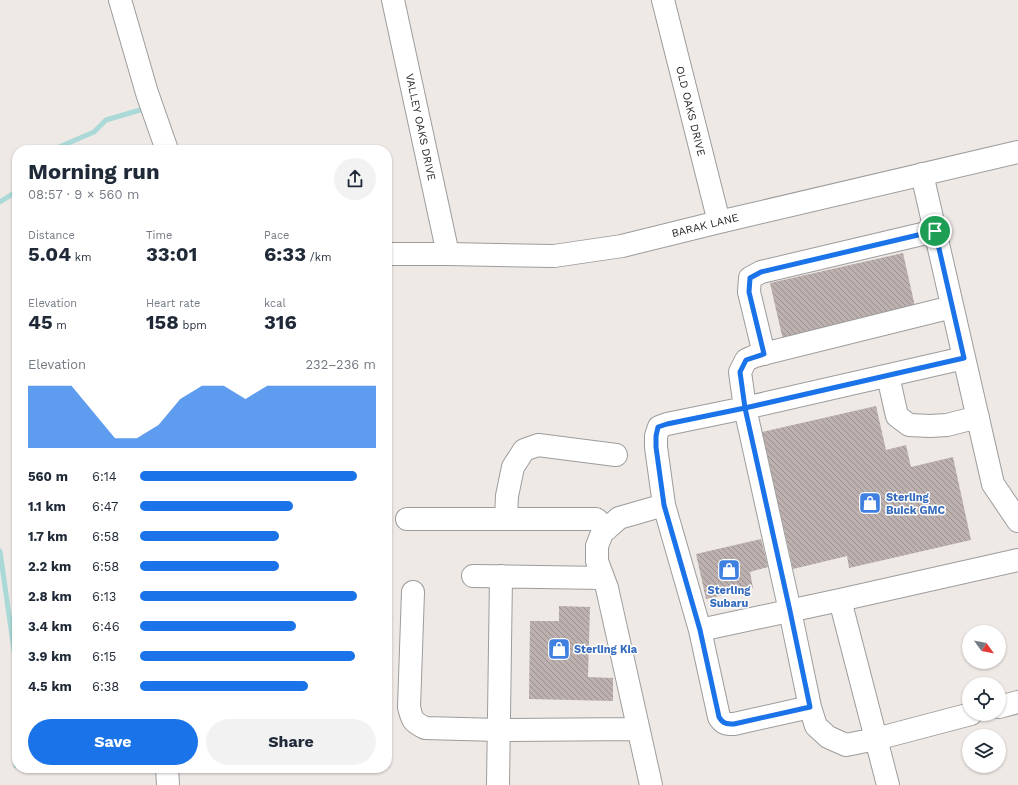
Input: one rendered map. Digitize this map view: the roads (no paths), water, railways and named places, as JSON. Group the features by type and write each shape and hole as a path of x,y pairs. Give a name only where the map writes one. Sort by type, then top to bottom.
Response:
{"street":[{"path":"120,0 147,93 165,145"},
{"name":"VALLEY OAKS DRIVE","path":"393,0 448,254"},
{"name":"OLD OAKS DRIVE","path":"663,0 719,222"},
{"name":"BARAK LANE","path":"392,254 554,256 622,246 1018,152"},
{"path":"922,174 993,484 1014,509"},
{"path":"764,354 749,292 750,278 761,272 935,231"},
{"path":"952,307 764,354 746,360 740,372 745,408 810,707 816,726 828,737 846,745 876,739 962,716"},
{"path":"810,707 734,724 722,722 719,717 700,630 664,505 656,447 658,427 964,358"},
{"path":"888,376 897,416 909,425 947,425 978,417"},
{"path":"506,518 507,496 513,467 524,450 538,445 616,454"},
{"path":"651,785 607,588 597,562 597,546 602,533 619,518 664,505"},
{"path":"407,519 596,519 607,529"},
{"path":"700,630 1018,560"},
{"path":"473,576 603,578"},
{"path":"498,785 501,576"},
{"path":"413,592 409,707 412,720 425,728 498,730 638,729"},
{"path":"840,600 888,785"},
{"path":"1006,705 1018,702"},
{"path":"167,773 168,785"}],"waterway":[{"path":"64,145 94,132 106,120 140,110"},
{"path":"0,202 12,194"},
{"path":"0,551 12,636"}],"place":[{"name":"Sterling Buick GMC","path":"870,503"},
{"name":"Sterling Subaru","path":"729,570"},
{"name":"Sterling Kia","path":"559,649"}]}
